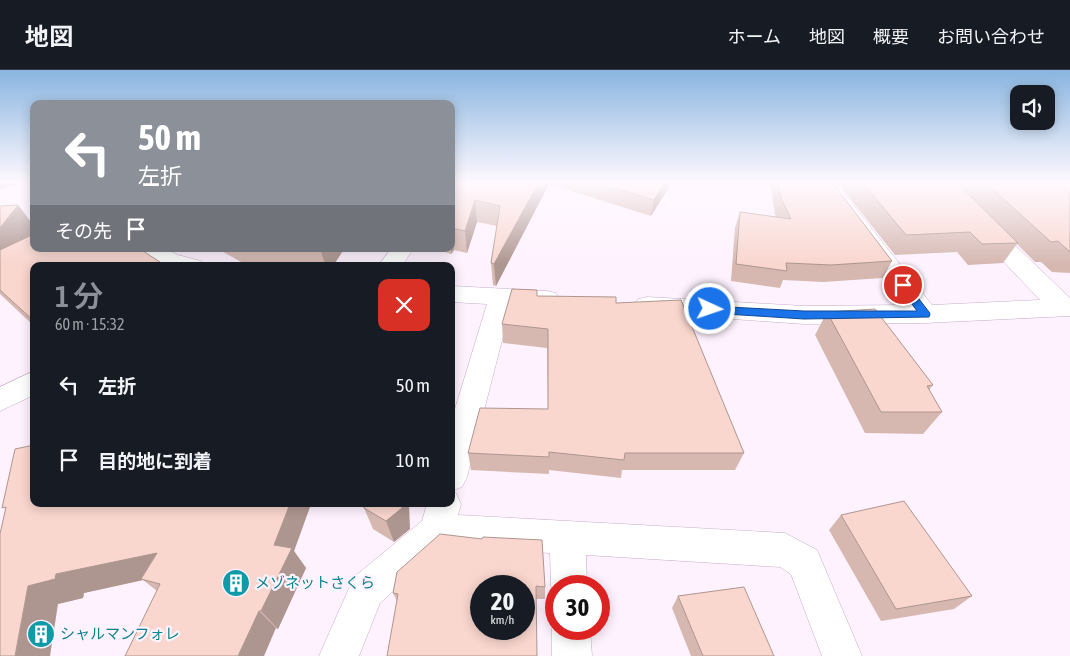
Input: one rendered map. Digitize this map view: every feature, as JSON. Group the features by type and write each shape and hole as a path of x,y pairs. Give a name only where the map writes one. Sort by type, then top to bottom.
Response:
{"street":[{"path":"846,209 925,314"},
{"path":"966,209 1066,307"},
{"path":"153,252 178,262"},
{"path":"455,294 569,301"},
{"path":"455,463 501,296"},
{"path":"628,304 804,315 925,314 1066,307"},
{"path":"0,400 30,384"},
{"path":"338,656 367,590 440,517 568,536 785,550 804,562 842,656"},
{"path":"568,536 569,575"},
{"path":"571,640 572,656"}],"building":[{"path":"0,209 15,209 0,228"},
{"path":"455,209 472,209 465,231 455,229"},
{"path":"499,209 524,209 494,264 491,263"},
{"path":"786,209 853,209 892,261 831,265 786,263 787,271 736,264 740,212 791,219"},
{"path":"885,209 984,209 1018,243 982,244 970,232 906,235"},
{"path":"1015,209 1070,209 1070,252 1058,241 1051,242"},
{"path":"30,236 30,252 145,252 160,262 30,262 30,317 0,290 0,250"},
{"path":"512,289 537,290 537,296 616,297 616,303 681,300 744,453 625,453 624,460 549,452 549,457 468,453 480,408 548,409 548,329 502,324"},
{"path":"875,309 933,385 927,386 942,412 881,412 827,312"},
{"path":"30,446 30,507 289,507 274,545 292,548 238,656 125,656 160,584 141,579 157,553 56,574 55,579 28,586 15,656 0,656 0,534 6,507 2,508 15,449"},
{"path":"904,501 972,596 896,609 841,515"},
{"path":"364,507 402,507 386,521"},
{"path":"440,534 482,539 483,537 542,540 545,587 536,586 537,656 387,656 398,594 393,593 397,572"},
{"path":"744,587 774,656 703,656 678,596"}],"place":[{"name":"メゾネットさくら","path":"236,583"},
{"name":"シャルマンフォレ","path":"41,634"}],"route":[{"path":"710,309 804,315 925,314 903,285"}]}
